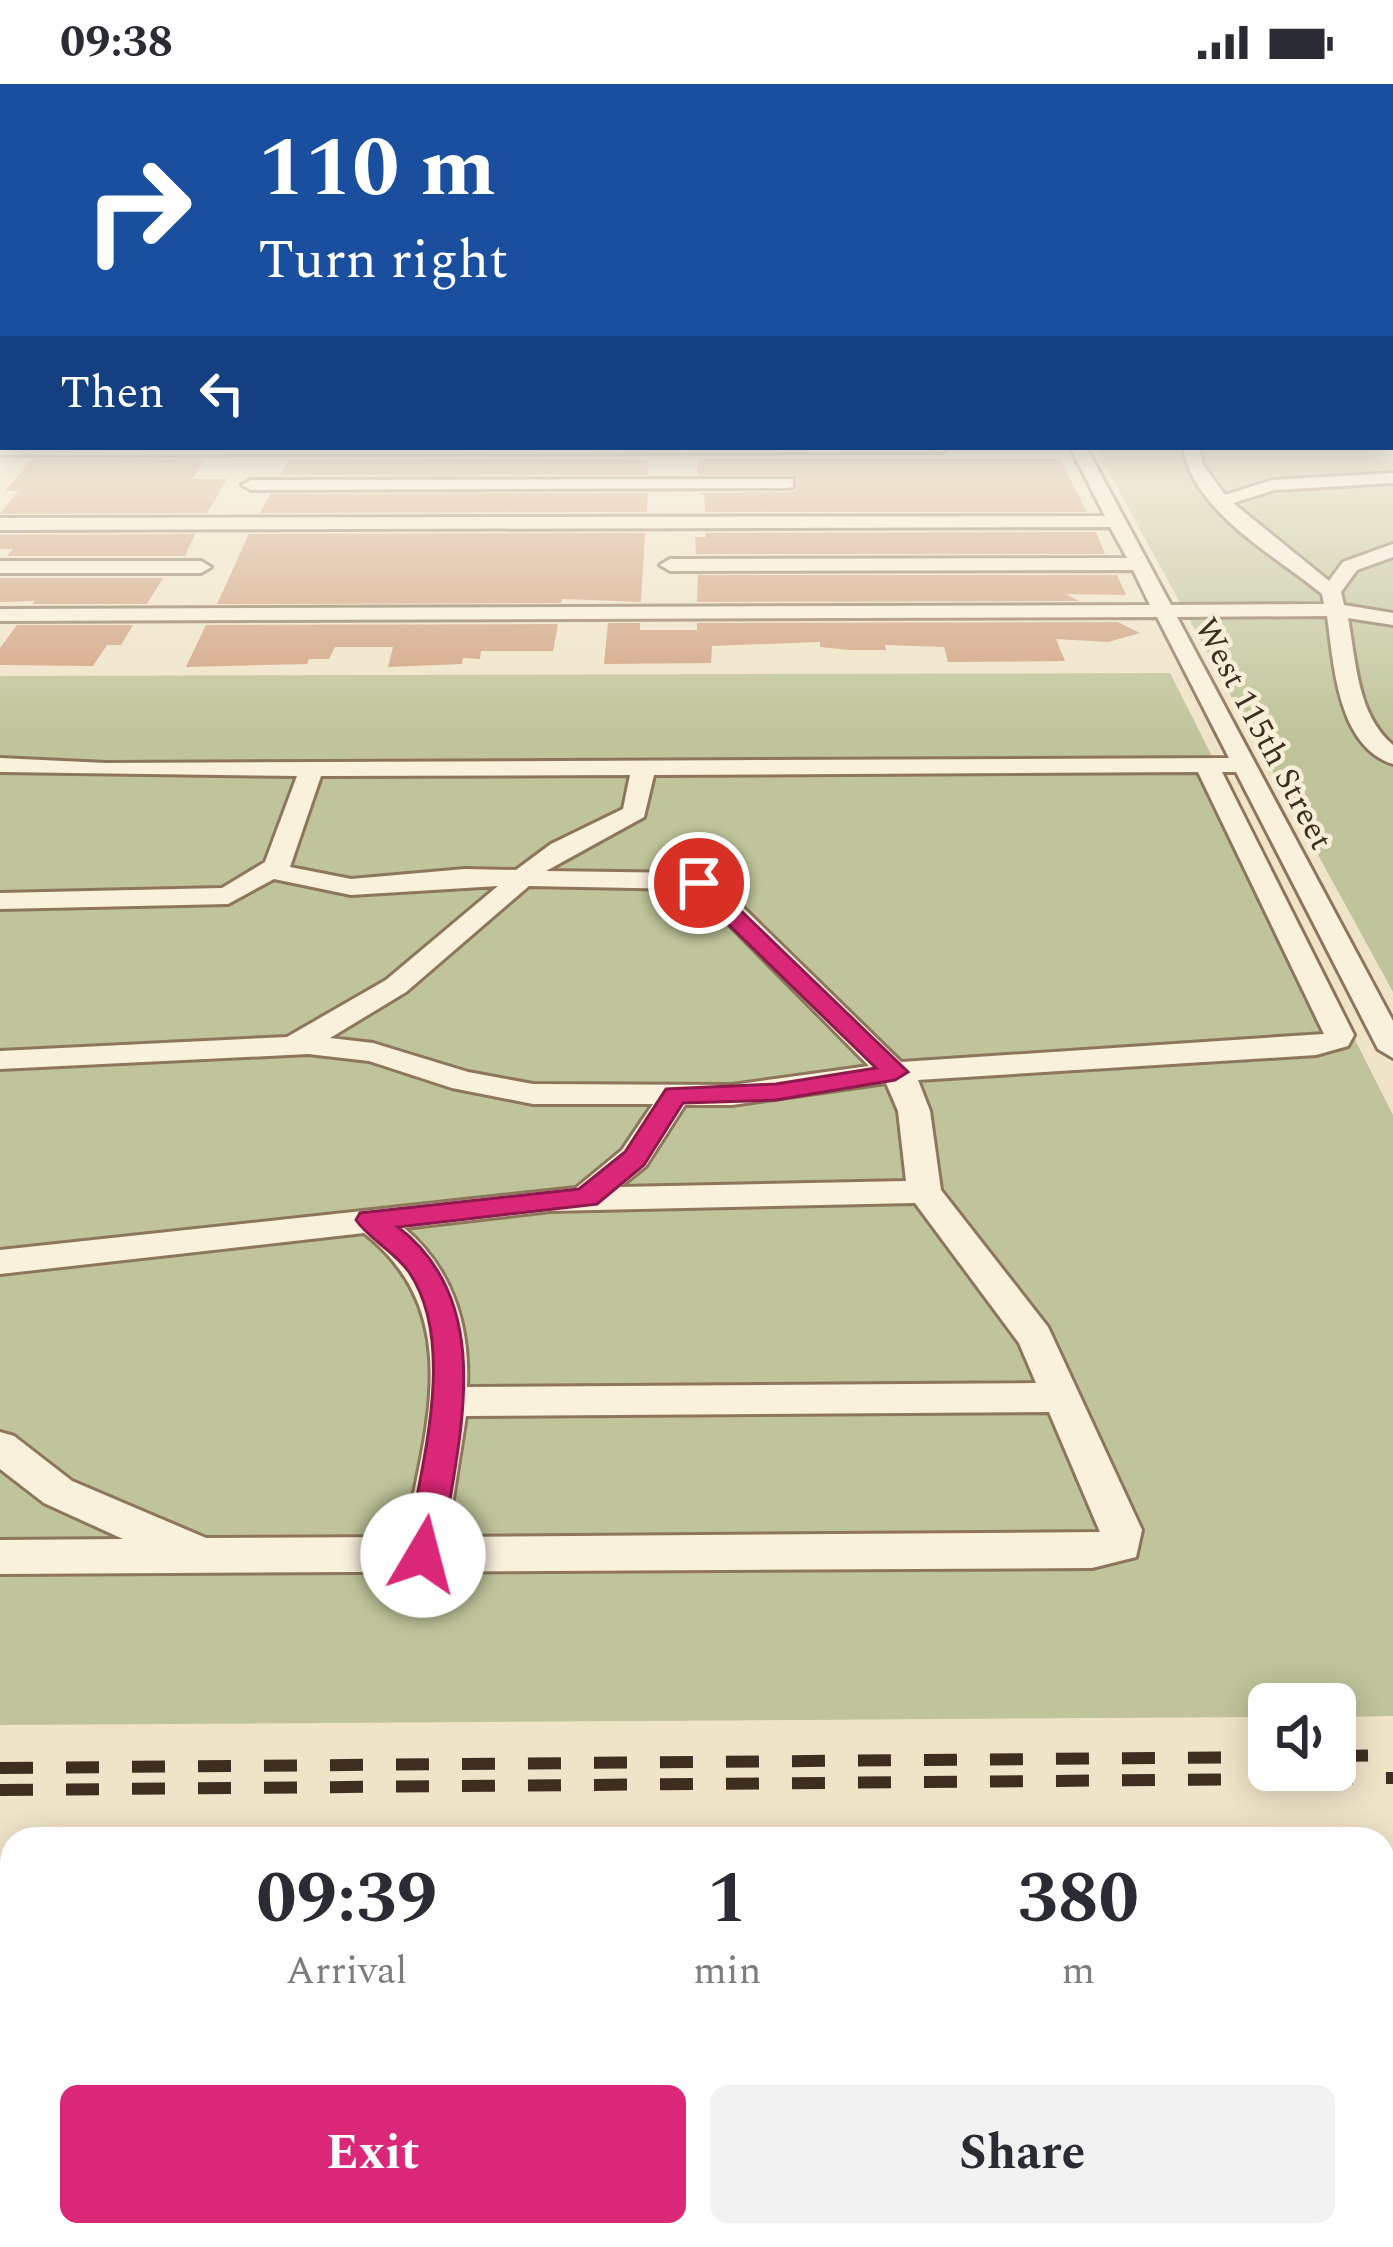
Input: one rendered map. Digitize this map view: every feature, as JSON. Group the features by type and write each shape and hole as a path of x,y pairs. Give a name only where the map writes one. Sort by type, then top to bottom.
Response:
{"street":[{"path":"173,615 222,533"},
{"path":"668,613 671,533"},
{"name":"West 115th Street","path":"1123,533 1393,1049"},
{"path":"1258,533 1334,601 1393,623"},
{"path":"1393,550 1350,566 1334,601 1355,710 1366,733 1393,757"},
{"path":"670,565 1139,564"},
{"path":"0,568 201,567"},
{"path":"0,615 1163,611 1334,601"},
{"path":"0,765 106,770 1244,765"},
{"path":"0,1060 286,1046 373,1052 463,1081 533,1094 675,1095 776,1092 895,1072 1316,1046 1336,1040 1339,1035 1207,765"},
{"path":"286,1046 341,1022 404,981 548,856 634,812 643,768"},
{"path":"272,871 312,769"},
{"path":"0,901 216,899 272,871 351,886 439,878 699,883 895,1072 911,1096 924,1192 1022,1318 1063,1396 1121,1530 1120,1545 1111,1550 0,1557"},
{"path":"587,1197 634,1158 675,1095"},
{"path":"0,1262 587,1197 924,1192"},
{"path":"370,1220 414,1259 440,1304 449,1338 446,1402 423,1555"},
{"path":"446,1402 1063,1396"},
{"path":"0,1448 58,1492 204,1556"}],"green space":[{"path":"1142,533 1393,533 1393,992"},
{"path":"1170,673 1393,1115 1393,1716 1356,1717 1356,1683 1248,1683 1248,1717 0,1725 0,676"}],"building":[{"path":"645,533 641,602 217,604 249,534"},
{"path":"706,533 1096,533 1105,554 696,554 695,537 706,537"},
{"path":"195,534 185,556 7,556 13,549 0,549 0,535"},
{"path":"698,575 1117,575 1126,595 1066,594 1079,601 697,602"},
{"path":"0,578 163,578 147,604 32,604 35,601 0,602"},
{"path":"1118,622 1140,633 1108,642 1056,639 1065,661 948,662 944,647 885,645 886,650 849,650 820,647 820,642 712,646 711,663 604,664 608,623 640,623 640,630 697,630 697,623"},
{"path":"558,624 553,651 481,651 480,659 463,658 462,664 388,667 393,647 335,647 329,659 309,659 307,664 186,667 206,625"},
{"path":"17,625 133,625 121,645 107,645 93,666 0,665 0,648"}],"railway":[{"path":"1356,1756 1393,1755"},
{"path":"0,1768 1248,1757"},
{"path":"0,1790 1393,1778"}],"route":[{"path":"423,1555 450,1372 449,1338 425,1272 403,1246 370,1220 587,1197 634,1158 675,1095 776,1092 895,1072 699,883"}]}
